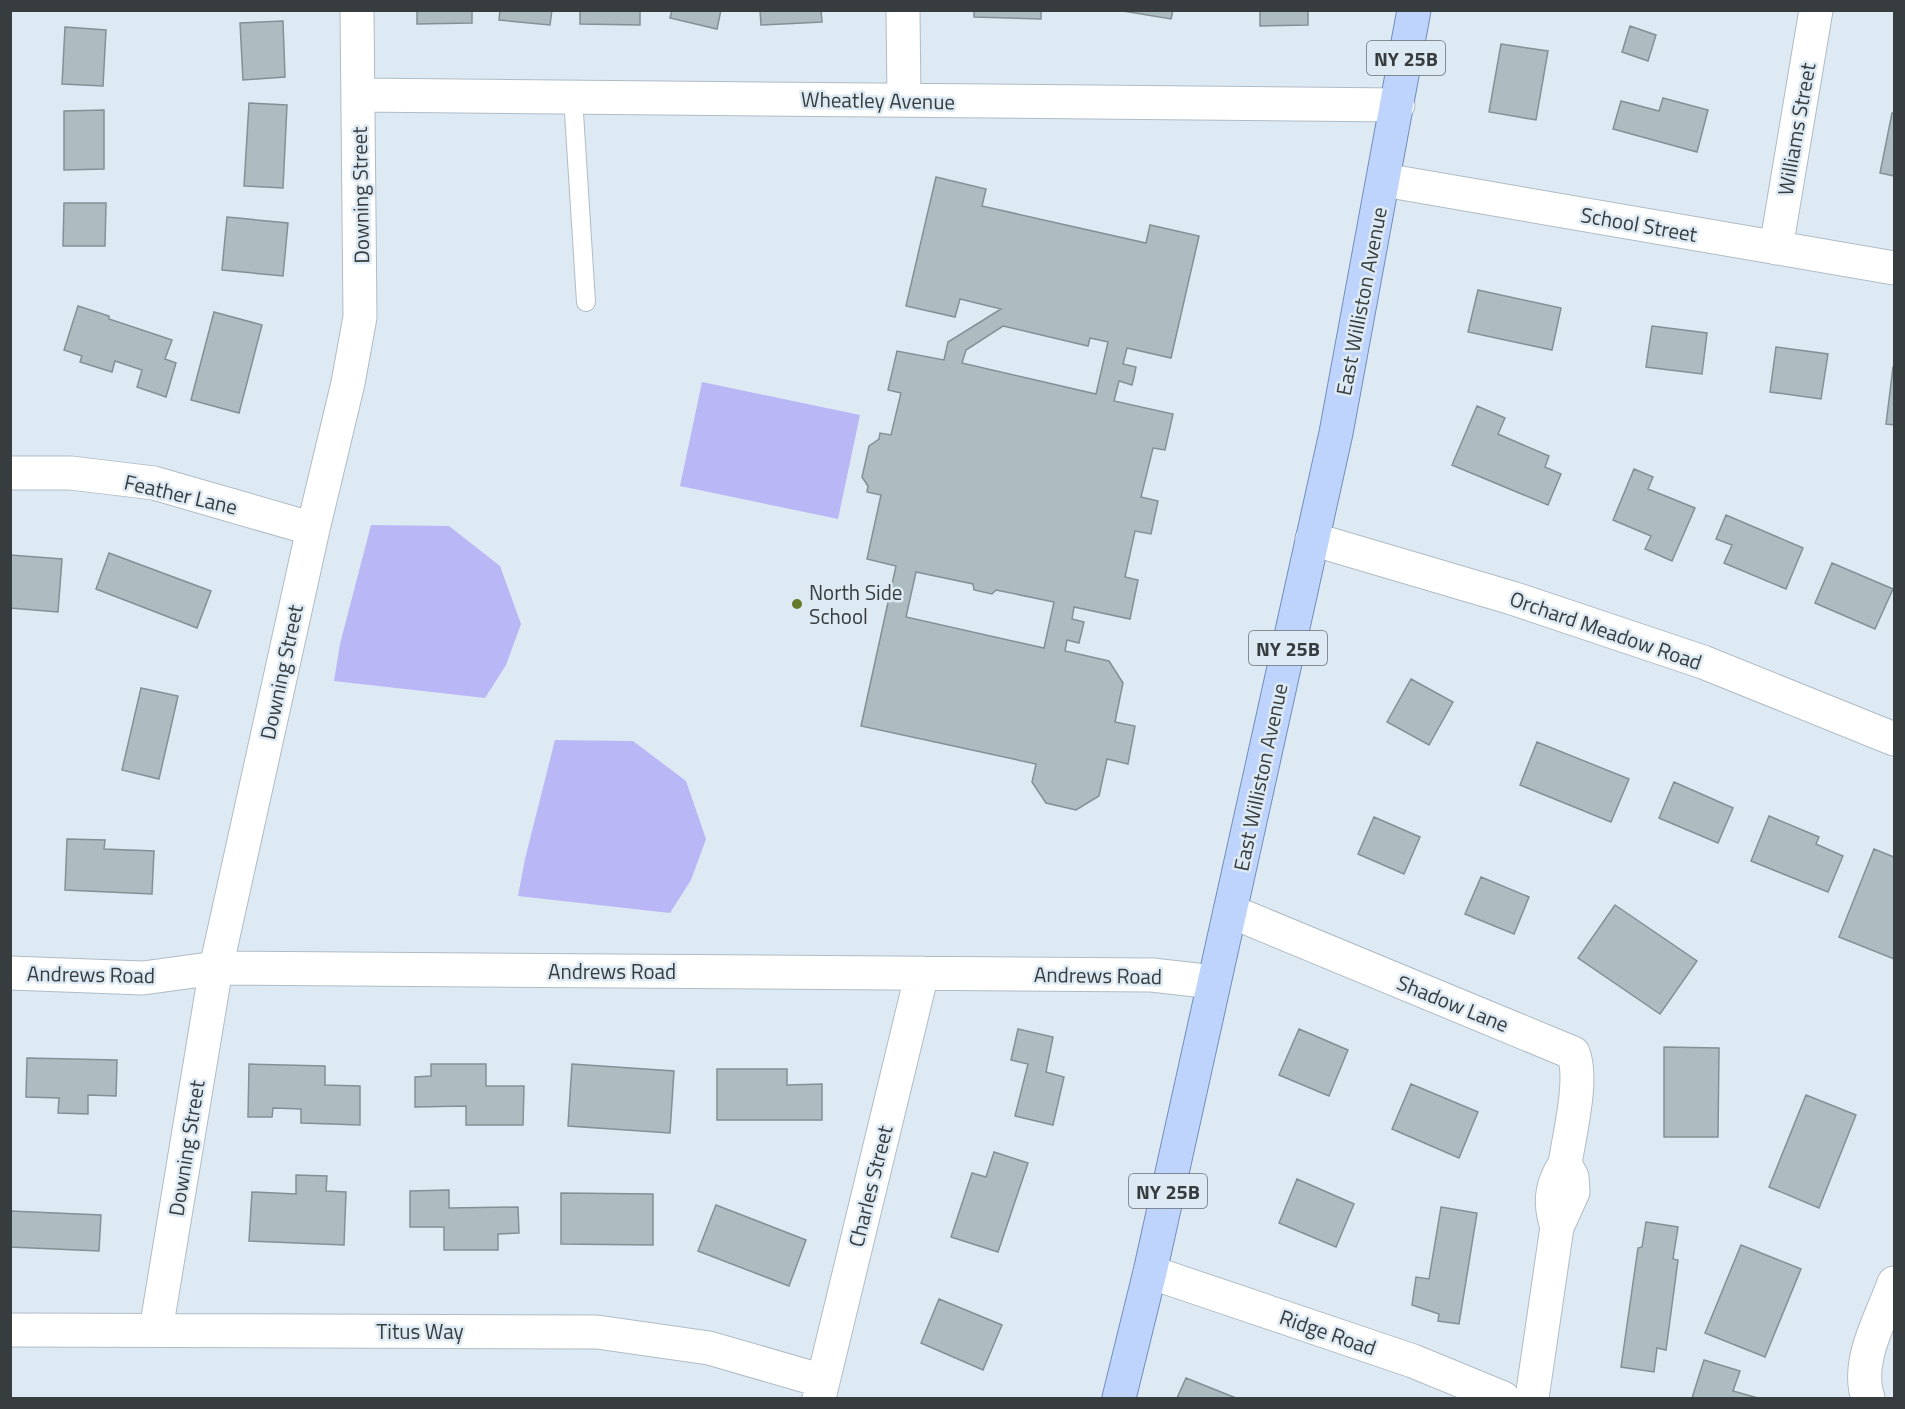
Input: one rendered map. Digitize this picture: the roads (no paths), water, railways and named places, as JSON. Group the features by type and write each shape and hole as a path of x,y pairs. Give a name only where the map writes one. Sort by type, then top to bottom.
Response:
{"main road":[{"name":"East Williston Avenue","path":"1119,1398 1150,1272 1338,422 1414,10"}],"street":[{"name":"Downing Street","path":"156,1330 216,968 313,529 348,383 360,317 357,10"},
{"path":"903,10 904,100"},
{"name":"Williams Street","path":"1776,248 1816,10"},
{"name":"Wheatley Avenue","path":"358,95 1398,105"},
{"name":"School Street","path":"1384,180 1894,268"},
{"name":"Feather Lane","path":"10,472 71,473 154,483 313,529"},
{"name":"Orchard Meadow Road","path":"1312,538 1512,598 1692,658 1894,739"},
{"name":"Shadow Lane","path":"1230,911 1573,1053 1576,1063 1575,1088 1565,1164 1572,1177 1573,1192 1557,1227 1532,1398"},
{"name":"Andrews Road","path":"10,973 143,978 216,968 922,973 1162,975 1214,982"},
{"name":"Charles Street","path":"821,1390 922,973"},
{"name":"Ridge Road","path":"1150,1272 1413,1360 1503,1398"},
{"path":"1868,1398 1863,1384 1866,1360 1894,1283"},
{"name":"Titus Way","path":"10,1330 597,1332 709,1348 821,1390"}],"lane":[{"path":"573,97 586,302"}],"place":[{"name":"North Side School","path":"797,604"}]}
